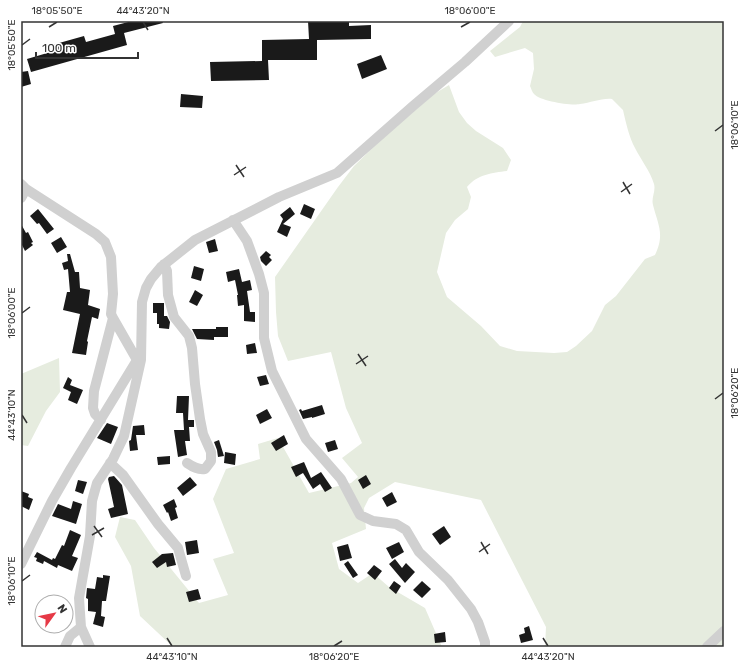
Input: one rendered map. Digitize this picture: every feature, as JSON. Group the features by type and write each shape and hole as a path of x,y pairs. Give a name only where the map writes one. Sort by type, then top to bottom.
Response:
{"street":[{"path":"90,647 81,627 79,598 90,536 92,501 97,483 110,463 124,436 139,360 142,302 146,288 151,279 164,264 195,240 278,197 337,174 465,62 509,21"},
{"path":"23,191 96,234 104,242 111,257 112,318 94,391 92,408 101,420"},
{"path":"233,220 246,241 259,274 264,293 264,338 272,371 306,439 341,480 360,515 373,521 396,524 406,530 419,552 448,580 471,609 478,622 485,642 485,647"},
{"path":"164,264 167,271 168,295 174,317 189,336 192,348 200,419 203,434 211,452 211,461 205,469 200,470 187,463"},
{"path":"112,318 139,360"},
{"path":"21,564 52,501 139,360"},
{"path":"110,463 123,475 158,524 179,550 186,576"},
{"path":"65,647 70,636 81,627"},
{"path":"707,647 724,631"}],"shaded area":[{"path":"523,21 724,21 724,647 545,647 546,627 481,500 395,482 369,498 364,508 366,529 332,543 339,569 358,583 373,573 389,587 425,608 442,647 173,647 140,616 131,566 115,537 120,517 135,520 154,548 199,603 228,595 213,559 234,553 213,499 226,469 260,459 258,444 278,438 309,493 351,483 358,477 342,458 362,443 346,408 331,352 288,361 278,336 275,277 354,166 383,138 434,94 449,85 459,112 467,123 476,131 503,148 511,160 507,171 476,179 467,187 471,197 468,209 455,220 446,233 437,272 447,297 481,326 500,346 517,351 554,353 567,352 592,331 605,305 616,296 645,259 655,255 660,241 660,230 653,202 654,184 633,144 623,110 612,99 570,104 537,97 530,86 534,69 533,53 525,48 495,57 490,51 520,27"},
{"path":"59,358 60,392 46,411 28,446 21,445 21,374"}],"building":[{"path":"132,21 162,21 163,23 124,33 127,45 31,72 27,59 54,51 52,45 84,36 86,42 115,34 113,26"},
{"path":"308,21 349,21 349,26 371,25 371,39 317,40 317,60 268,60 269,80 211,81 210,62 262,61 262,40 309,39"},
{"path":"381,55 387,69 362,79 357,64"},
{"path":"28,71 31,84 21,87 21,72"},
{"path":"181,94 203,96 202,108 180,107"},
{"path":"304,204 315,209 311,219 300,214"},
{"path":"290,207 295,214 283,224 291,227 287,237 277,232 283,219 280,215"},
{"path":"38,209 54,229 47,234 39,223 37,224 30,216"},
{"path":"21,224 26,233 28,232 33,242 31,243 33,245 25,251 21,243"},
{"path":"61,237 67,247 57,253 51,243"},
{"path":"215,239 218,251 209,253 206,242"},
{"path":"266,251 271,255 269,257 272,260 266,266 261,261 260,257"},
{"path":"67,254 70,254 75,272 79,272 80,288 90,290 88,305 100,309 98,319 92,317 86,355 72,353 80,314 63,310 67,292 70,292 68,269 64,270 62,263 68,261"},
{"path":"194,266 204,269 201,281 191,278"},
{"path":"239,269 242,282 250,280 252,290 247,291 250,312 255,312 255,322 244,321 244,305 238,306 238,295 235,280 228,282 226,272"},
{"path":"195,290 203,295 197,306 189,302"},
{"path":"153,303 164,303 164,316 167,316 170,322 169,329 159,328 159,324 157,324 157,313 153,313"},
{"path":"216,327 228,327 228,337 214,337 214,340 197,339 192,329 216,329"},
{"path":"255,343 257,353 247,354 246,345"},
{"path":"266,375 269,384 260,386 257,377"},
{"path":"68,377 72,380 70,385 83,390 77,404 68,400 71,392 63,388"},
{"path":"177,396 189,396 188,420 194,420 194,427 189,427 190,441 185,441 187,455 178,457 174,430 184,430 183,413 176,413"},
{"path":"322,405 325,414 303,419 299,410 301,409 302,411"},
{"path":"267,409 272,418 260,424 256,415"},
{"path":"107,423 118,427 111,444 97,438"},
{"path":"144,425 145,435 136,435 138,450 130,451 129,441 131,440 133,426"},
{"path":"284,435 288,444 276,451 271,443"},
{"path":"219,440 224,456 218,457 214,442"},
{"path":"335,440 338,449 328,452 325,443"},
{"path":"225,452 236,454 235,465 224,463"},
{"path":"170,456 170,464 158,465 157,457"},
{"path":"304,462 311,478 321,472 332,488 325,492 320,484 313,489 303,473 296,477 291,467"},
{"path":"366,475 371,484 363,489 358,480"},
{"path":"114,476 122,485 128,514 111,518 108,509 114,507 108,479 109,477"},
{"path":"190,477 197,485 183,496 177,488"},
{"path":"78,480 87,482 83,494 75,491"},
{"path":"21,491 29,494 28,497 33,499 29,510 21,506"},
{"path":"392,492 397,502 387,507 382,498"},
{"path":"174,499 177,507 175,508 178,518 171,521 168,512 167,513 163,505"},
{"path":"73,501 82,504 76,524 52,516 58,504 71,509"},
{"path":"444,526 451,537 440,545 432,534"},
{"path":"70,530 81,535 72,556 78,558 72,571 58,565 57,568 44,561 43,564 36,561 37,558 34,557 37,552 52,560 53,558 55,559 62,545 64,546"},
{"path":"197,540 199,553 187,555 185,542"},
{"path":"399,542 404,552 392,559 386,548"},
{"path":"348,544 352,558 340,561 337,547"},
{"path":"173,553 176,565 167,567 166,562 157,568 152,562 162,554"},
{"path":"395,559 402,568 406,563 415,572 405,583 389,564"},
{"path":"348,561 358,575 353,578 344,564"},
{"path":"374,565 382,571 375,580 367,573"},
{"path":"103,575 110,576 106,601 102,601 101,616 105,617 103,627 93,624 96,612 88,611 88,599 86,598 87,588 95,589 97,577 103,578"},
{"path":"394,581 401,586 396,594 389,588"},
{"path":"422,581 431,589 422,598 413,590"},
{"path":"198,589 201,599 189,602 186,592"},
{"path":"529,626 533,640 521,643 519,635 525,633 524,628"},
{"path":"445,632 446,642 435,643 434,634"}]}
